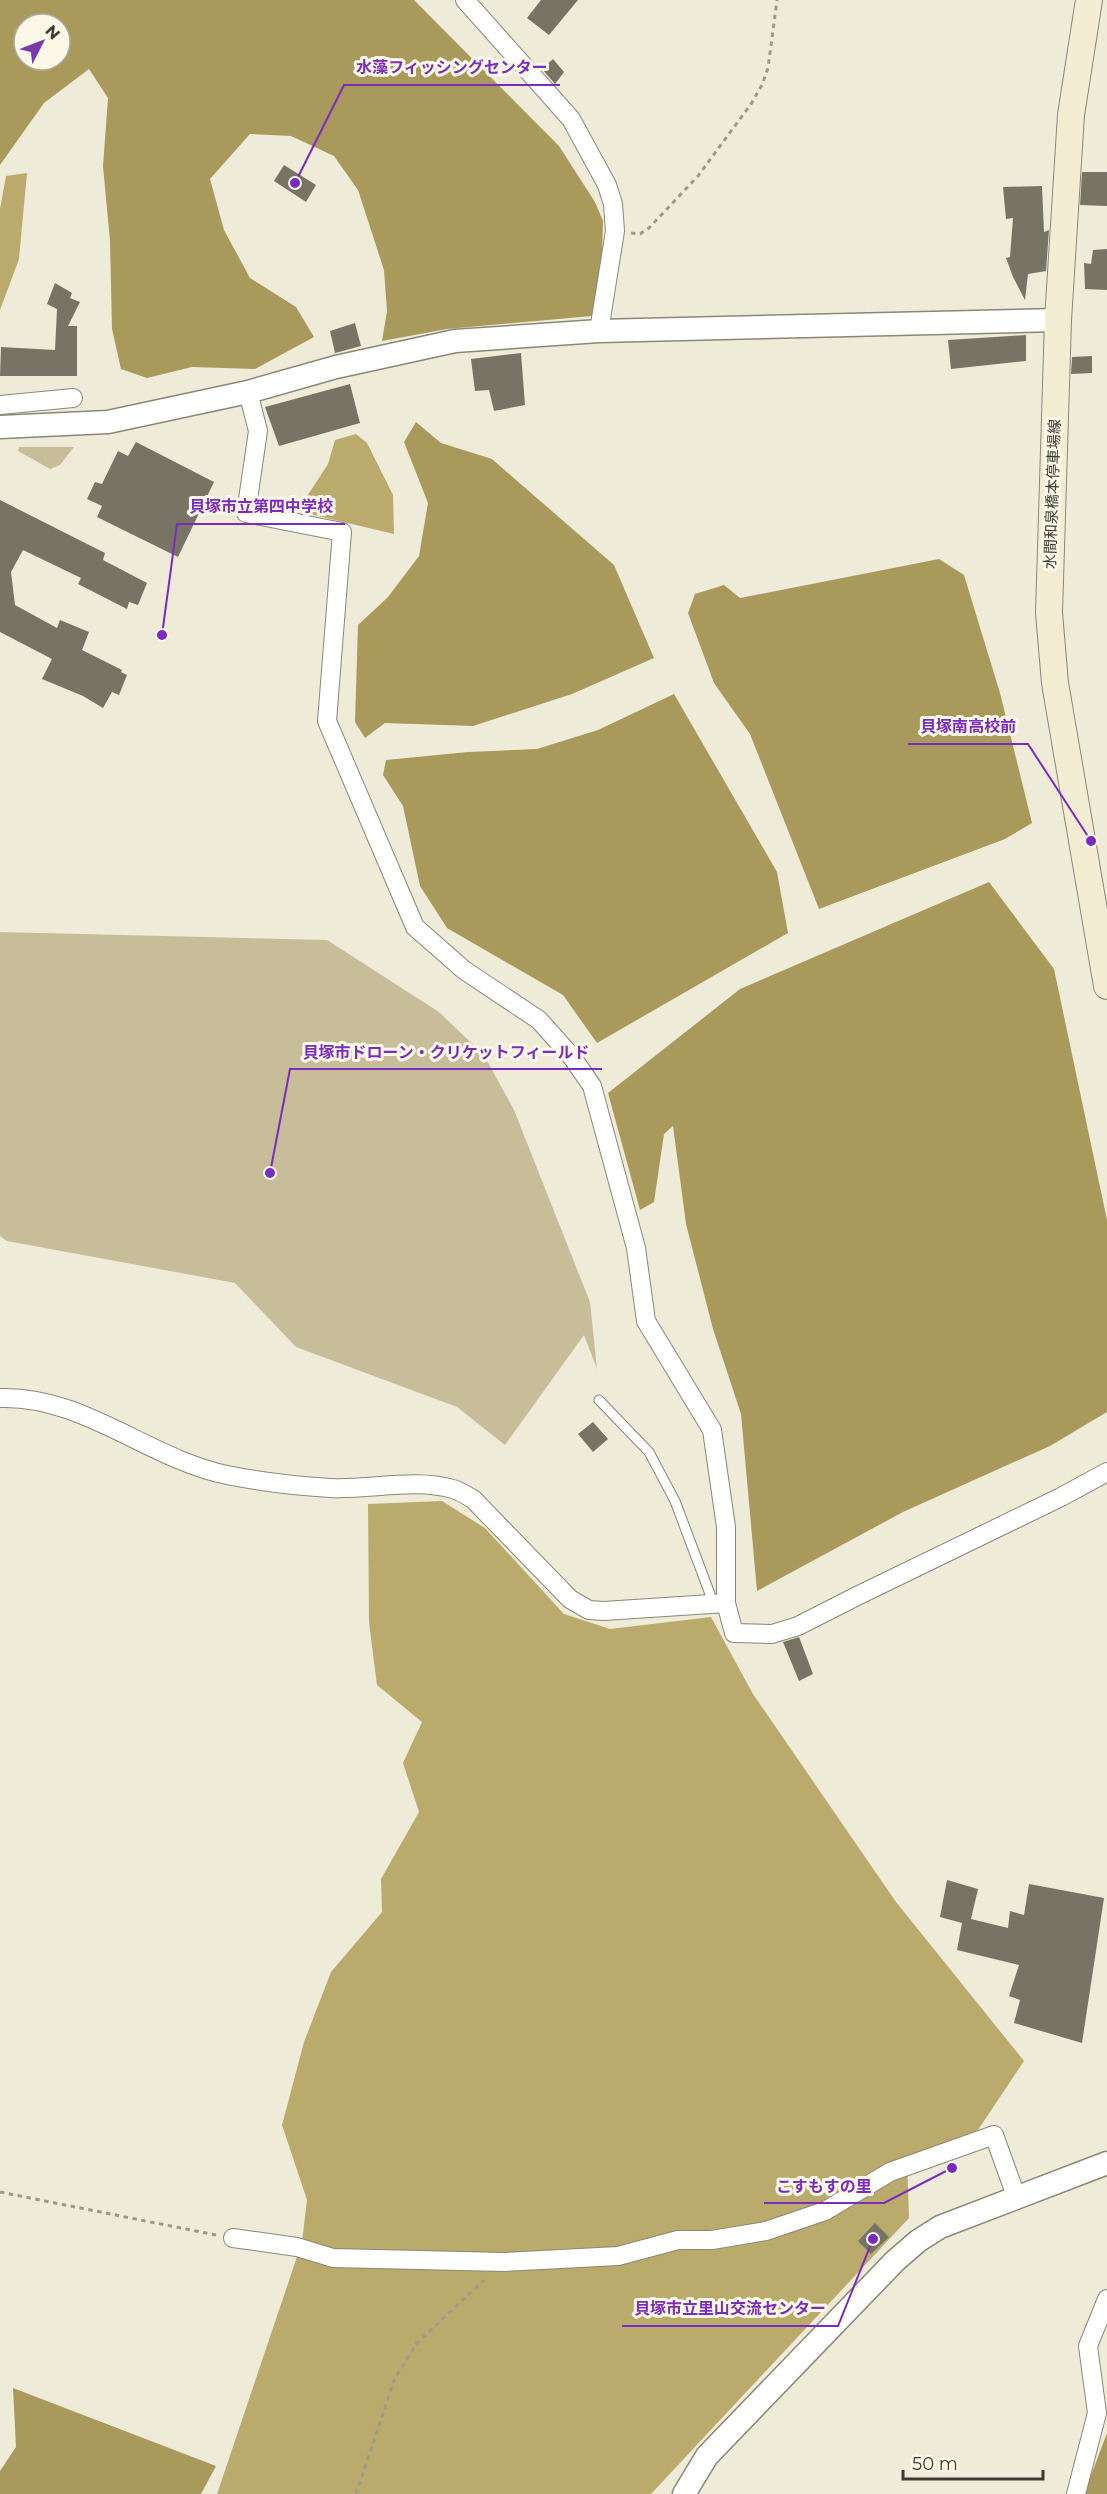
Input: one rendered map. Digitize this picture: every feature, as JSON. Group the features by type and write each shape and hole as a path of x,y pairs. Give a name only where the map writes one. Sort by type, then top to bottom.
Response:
{"main road":[{"name":"水間和泉橋本停車場線","path":"1089,0 1071,116 1058,320 1049,567 1050,638 1107,986"}],"street":[{"path":"465,0 570,119 607,185 613,204 615,231 599,331"},
{"path":"0,427 108,423 248,392 336,367 455,341 599,331 1058,320"},
{"path":"248,392 258,431 246,513 342,532 327,721 415,927 464,970 538,1020 572,1057 592,1086 636,1248 646,1321 711,1430 726,1527 718,1598 734,1633 772,1634 798,1626 1061,1497 1107,1472"},
{"path":"0,405 73,398"},
{"path":"0,1398 47,1402 194,1466 227,1475 331,1488 421,1485 454,1489 473,1499 570,1599 589,1610 604,1611 718,1598"},
{"path":"232,2238 297,2247 333,2258 504,2262 618,2256 678,2240 712,2240 766,2231 825,2211 890,2172 994,2135 1016,2196"},
{"path":"684,2494 707,2456 895,2261 918,2241 940,2227 1107,2163"},
{"path":"1076,2494 1097,2413 1088,2346 1107,2299"}],"lane":[{"path":"599,1400 649,1452 675,1501 718,1598"}],"path":[{"path":"615,231 640,234 649,228 698,176 751,104 768,68 777,0"},
{"path":"0,2192 232,2238"},
{"path":"356,2494 394,2379 417,2343 504,2262"}],"shaded area":[{"path":"0,0 414,0 559,146 595,202 603,221 602,258 592,316 447,329 382,341 387,311 384,270 358,190 334,156 291,136 250,134 210,179 224,230 250,278 296,307 314,337 255,369 192,367 147,378 121,369 112,329 110,241 103,166 108,98 89,69 44,103 0,165"},
{"path":"27,173 19,259 0,310 0,209 6,176"},
{"path":"416,422 441,443 492,459 614,565 654,658 572,694 473,726 385,723 365,738 355,722 358,625 388,597 419,556 428,503 404,442"},
{"path":"356,434 367,443 393,495 394,534 314,515 300,507 328,464 335,440"},
{"path":"19,447 74,447 60,465 50,469 18,451"},
{"path":"939,559 964,575 1000,693 1032,823 1005,839 819,909 750,734 714,683 688,613 695,594 724,585 740,598"},
{"path":"674,694 777,872 788,933 597,1043 563,995 447,928 420,886 403,806 383,775 386,760 468,752 537,749 598,730"},
{"path":"989,882 1054,969 1107,1220 1107,1412 1050,1446 903,1512 757,1591 741,1414 713,1329 686,1224 673,1126 664,1134 654,1202 640,1210 608,1093 740,989"},
{"path":"0,932 327,940 439,1012 484,1055 514,1110 590,1302 597,1369 584,1335 505,1445 457,1407 296,1347 235,1283 7,1241 0,1236"},
{"path":"442,1501 485,1528 564,1614 610,1629 711,1617 753,1694 896,1902 1024,2061 978,2130 907,2158 909,2218 651,2494 217,2494 302,2242 307,2200 282,2125 304,2042 331,1972 382,1912 381,1879 419,1812 403,1763 422,1722 377,1685 369,1622 368,1504"},
{"path":"13,2388 216,2466 201,2494 0,2494 0,2471 16,2447"},
{"path":"1107,2433 1107,2494 1084,2494"}],"building":[{"path":"541,0 578,0 549,35 527,18"},
{"path":"553,59 564,72 555,84 542,69"},
{"path":"284,165 316,185 306,202 274,181"},
{"path":"1082,172 1107,172 1107,206 1080,205"},
{"path":"1042,186 1044,232 1049,230 1046,271 1028,274 1025,300 1006,258 1010,257 1013,218 1006,219 1003,187"},
{"path":"1107,249 1107,290 1085,289 1084,263 1091,264 1093,250"},
{"path":"55,283 72,293 70,298 80,302 68,326 77,326 77,376 0,376 1,347 55,350 57,309 47,304"},
{"path":"355,323 361,346 335,353 330,331"},
{"path":"1026,335 1026,361 951,369 948,340"},
{"path":"521,353 525,405 494,411 489,390 475,391 471,359"},
{"path":"1092,356 1092,373 1071,374 1072,357"},
{"path":"350,384 360,423 279,446 265,407"},
{"path":"136,442 214,482 178,557 97,517 102,506 87,499 95,482 102,484 118,451 128,456"},
{"path":"0,500 105,553 103,560 147,583 138,605 129,602 127,609 78,584 81,578 23,550 11,572 15,605 57,628 60,620 89,632 82,650 122,670 121,672 127,675 119,695 112,692 103,708 83,696 42,679 52,659 0,632"},
{"path":"593,1422 608,1439 593,1452 578,1434"},
{"path":"799,1637 813,1674 799,1681 783,1642"},
{"path":"947,1880 978,1889 971,1919 1008,1928 1010,1911 1024,1915 1029,1884 1104,1898 1082,2043 1014,2023 1020,2000 1009,1996 1019,1965 957,1950 962,1923 940,1917"},
{"path":"875,2223 889,2237 871,2254 858,2241"}],"place":[{"name":"水藻フィッシングセンター","path":"295,183"},
{"name":"貝塚市立第四中学校","path":"162,635"},
{"name":"貝塚南高校前","path":"1091,841"},
{"name":"貝塚市ドローン・クリケットフィールド","path":"270,1173"},
{"name":"こすもすの里","path":"952,2168"},
{"name":"貝塚市立里山交流センター","path":"873,2239"}]}
